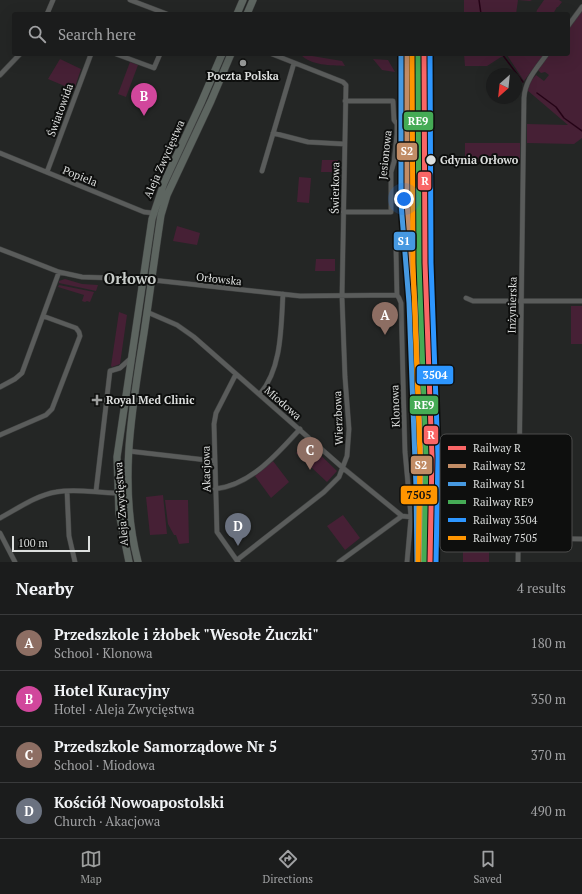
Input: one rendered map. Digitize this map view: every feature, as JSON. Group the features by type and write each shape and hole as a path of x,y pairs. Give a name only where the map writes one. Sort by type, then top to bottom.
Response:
{"main road":[{"path":"238,12 243,0"},
{"path":"248,12 253,0"},
{"name":"Aleja Zwycięstwa","path":"129,562 119,513 117,493 116,471 118,438 153,214 164,183 221,56"},
{"name":"Aleja Zwycięstwa","path":"138,562 134,543 128,491 128,451 135,389 161,215 167,195 230,56"}],"street":[{"path":"47,12 53,0"},
{"path":"130,0 162,12"},
{"path":"570,23 582,7"},
{"path":"0,75 18,56"},
{"name":"Światowida","path":"47,172 90,56"},
{"path":"121,56 154,68 159,56"},
{"path":"262,171 294,63 280,56"},
{"name":"Inżynierska","path":"519,434 525,92 528,81 546,56"},
{"name":"Świerkowa","path":"294,63 343,82 346,87 342,297"},
{"name":"Jesionowa","path":"343,212 391,212 390,172 394,162 398,134 397,124 394,120 393,101 345,101"},
{"path":"274,133 318,143 344,144"},
{"name":"Popiela","path":"0,153 144,212 153,214"},
{"name":"Orłowska","path":"0,249 59,272 82,277 143,279 312,297 396,296"},
{"path":"396,250 396,296"},
{"path":"0,387 15,379 22,373 59,272"},
{"path":"260,394 266,386 274,366 278,347 283,294"},
{"name":"Klonowa","path":"396,296 399,298 401,303 405,452 411,517 408,562"},
{"name":"Wierzbowa","path":"237,561 324,492 339,477 343,468 347,456 349,429 345,377 342,297"},
{"path":"466,298 473,301 582,301"},
{"name":"Miodowa","path":"147,312 182,328 204,345 343,468 402,516"},
{"path":"0,435 46,415 52,409 80,336 76,328 43,316"},
{"path":"96,491 110,371 120,368 130,359"},
{"name":"Akacjowa","path":"236,374 215,417 215,489 217,532 237,561"},
{"path":"215,489 235,485 258,470 300,429"},
{"path":"128,451 215,461"},
{"path":"67,491 69,536 75,562"},
{"path":"0,518 42,496 55,492 96,491 117,493"},
{"path":"339,562 402,516 411,517"},
{"path":"0,533 15,562"},
{"path":"572,540 582,540"}],"shaded area":[{"path":"464,0 518,0 516,12 464,12"},
{"path":"544,0 559,0 562,2 554,12 536,12"},
{"path":"582,11 582,138 574,144 527,143 527,124 568,125 527,90 530,82 536,75 544,81 549,75 545,72 541,73 538,70 548,56 570,56 570,27"},
{"path":"302,56 342,61 345,66 315,63"},
{"path":"464,56 504,56 487,66 465,66"},
{"path":"508,56 543,56 524,81 522,78 522,68 516,68"},
{"path":"60,59 81,69 74,90 48,79"},
{"path":"373,59 388,60 395,72 382,70"},
{"path":"130,62 138,65 126,97 118,94"},
{"path":"465,143 520,143 520,162 465,162"},
{"path":"322,160 338,160 338,172 321,172"},
{"path":"299,177 311,178 309,203 297,202"},
{"path":"177,226 200,233 197,245 173,241"},
{"path":"316,259 335,259 335,271 315,271"},
{"path":"65,279 82,284 98,285 96,291 59,283 59,281"},
{"path":"59,285 94,292 90,302 85,302 82,301 84,295 58,287"},
{"path":"571,306 582,306 582,344 571,344"},
{"path":"119,312 127,315 120,364 112,367 111,366"},
{"path":"307,442 337,471 327,482 296,453"},
{"path":"273,461 289,482 271,498 255,476"},
{"path":"163,495 167,534 150,535 146,497"},
{"path":"165,500 188,500 189,543 179,544 176,535 174,535 168,524"},
{"path":"343,515 360,538 345,550 327,526"},
{"path":"463,552 489,552 489,562 463,562"}],"waterway":[{"path":"479,0 481,12"},
{"path":"504,56 523,82"},
{"path":"537,93 556,107 564,118 582,131"}],"rail line":[{"name":"S1","path":"401,56 401,203 409,303 416,487 417,562"},
{"name":"S2","path":"407,56 407,203 415,303 422,487 423,562"},
{"name":"7505","path":"412,56 413,263 420,457 418,562"},
{"name":"RE9","path":"418,56 419,263 426,457 424,562"},
{"name":"R","path":"424,56 425,263 432,457 430,562"},
{"name":"3504","path":"430,56 431,263 438,457 436,562"}],"place":[{"name":"Poczta Polska","path":"243,63"},
{"name":"Hotel Kuracyjny","path":"144,116"},
{"name":"Gdynia Orłowo","path":"431,160"},
{"name":"Przedszkole i żłobek \"Wesołe Żuczki\"","path":"385,335"},
{"name":"Royal Med Clinic","path":"97,400"},
{"name":"Przedszkole Samorządowe Nr 5","path":"310,470"},
{"name":"Kościół Nowoapostolski","path":"238,546"}],"district":[{"name":"Orłowo","path":"130,279"}]}
